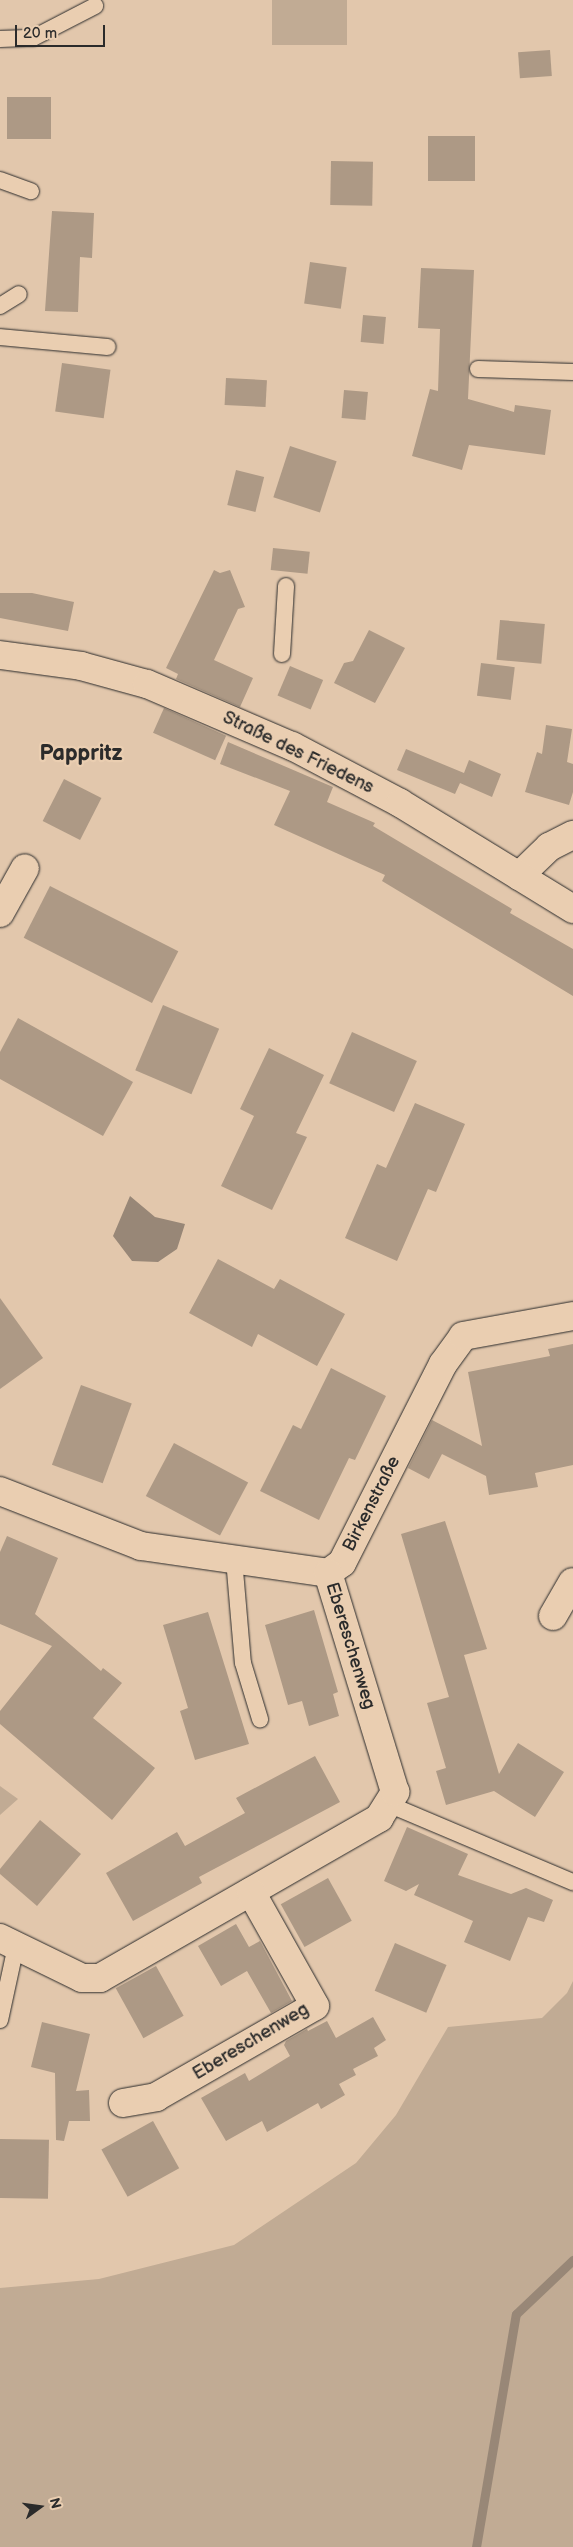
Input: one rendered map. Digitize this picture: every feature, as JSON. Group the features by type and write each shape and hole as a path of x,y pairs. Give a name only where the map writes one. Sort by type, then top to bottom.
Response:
{"street":[{"name":"Straße des Friedens","path":"0,656 81,666 156,688 292,746 400,803 573,909"},
{"path":"519,876 549,847 573,836"},
{"path":"0,913 25,868"},
{"name":"Birkenstraße","path":"328,1573 342,1563 443,1364 463,1336 573,1316"},
{"path":"0,1491 141,1546 328,1573"},
{"name":"Ebereschenweg","path":"328,1573 395,1792 388,1804"},
{"path":"553,1616 573,1582"},
{"path":"8,1942 82,1978 100,1978 379,1818 388,1804"},
{"name":"Ebereschenweg","path":"123,2103 156,2097 315,2006 251,1892"}],"lane":[{"path":"0,39 33,38 95,6"},
{"path":"0,180 31,191"},
{"path":"0,306 19,294"},
{"path":"0,337 108,347"},
{"path":"478,369 573,372"},
{"path":"282,654 286,586"},
{"path":"234,1559 243,1663 260,1719"},
{"path":"388,1804 573,1882"},
{"path":"0,2020 8,1942"}],"shaded area":[{"path":"272,0 347,0 347,45 272,45"},
{"path":"130,1196 155,1217 185,1224 177,1249 158,1262 132,1261 113,1236"},
{"path":"0,1786 18,1799 0,1815"},
{"path":"573,1981 573,2547 0,2547 0,2288 99,2279 234,2245 356,2163 396,2115 448,2027 542,2018 567,1993"}],"building":[{"path":"550,50 552,76 520,78 518,52"},
{"path":"7,97 51,97 51,139 7,139"},
{"path":"428,136 475,136 475,181 428,181"},
{"path":"331,161 373,162 372,206 330,205"},
{"path":"52,211 94,213 92,258 80,257 78,312 45,311"},
{"path":"310,262 347,267 341,309 304,304"},
{"path":"421,268 474,270 468,399 514,412 515,405 551,410 545,455 469,445 462,470 412,456 430,389 438,391 440,329 418,328"},
{"path":"363,315 386,317 384,344 361,342"},
{"path":"62,363 111,370 104,418 55,412"},
{"path":"226,378 267,380 266,407 225,405"},
{"path":"344,390 368,392 365,420 342,418"},
{"path":"290,446 337,461 320,512 273,497"},
{"path":"236,470 264,477 255,512 227,505"},
{"path":"273,548 310,552 307,574 271,570"},
{"path":"214,570 220,573 230,570 245,607 238,609 214,660 253,678 240,707 176,679 178,674 166,668"},
{"path":"0,593 32,593 74,602 68,631 0,618"},
{"path":"500,620 545,624 541,664 497,660"},
{"path":"369,630 405,648 375,703 334,683 344,663 353,661"},
{"path":"481,663 515,667 511,700 477,696"},
{"path":"290,666 323,680 311,710 277,695"},
{"path":"164,708 226,736 215,760 153,733"},
{"path":"546,725 572,729 567,762 573,764 573,792 569,805 525,792 537,752 542,754"},
{"path":"228,742 333,787 327,802 375,823 373,826 512,909 510,913 573,949 573,996 382,881 385,875 274,825 290,791 220,764"},
{"path":"406,749 464,773 469,760 501,774 492,797 460,783 455,794 397,770"},
{"path":"64,779 101,798 80,840 43,821"},
{"path":"50,886 178,951 152,1003 24,938"},
{"path":"163,1005 219,1029 191,1094 135,1070"},
{"path":"18,1018 133,1082 103,1136 0,1079 0,1052"},
{"path":"352,1032 417,1061 394,1112 329,1083"},
{"path":"269,1048 324,1075 296,1133 307,1137 272,1210 221,1186 254,1116 240,1109"},
{"path":"415,1103 465,1124 436,1192 428,1189 397,1261 345,1238 377,1164 386,1168"},
{"path":"218,1259 274,1289 280,1279 345,1314 317,1366 258,1334 252,1347 189,1313"},
{"path":"0,1298 43,1358 0,1389"},
{"path":"573,1344 573,1465 535,1473 538,1487 489,1495 486,1476 442,1454 429,1479 408,1468 432,1420 482,1446 468,1372 550,1356 548,1349"},
{"path":"331,1368 386,1396 355,1460 349,1458 319,1520 260,1491 293,1425 301,1429"},
{"path":"81,1385 132,1403 103,1483 52,1465"},
{"path":"174,1443 248,1482 220,1535 146,1496"},
{"path":"445,1521 487,1649 464,1655 499,1774 518,1743 564,1772 535,1817 494,1791 446,1805 436,1771 446,1768 427,1703 449,1697 401,1534"},
{"path":"7,1536 58,1558 35,1614 101,1671 103,1668 122,1683 93,1718 155,1768 112,1820 0,1724 0,1711 52,1646 0,1624 0,1552"},
{"path":"314,1610 338,1692 333,1694 339,1716 309,1726 302,1701 288,1705 265,1625"},
{"path":"208,1612 249,1744 195,1760 180,1711 188,1708 163,1625"},
{"path":"315,1756 340,1802 199,1877 202,1883 133,1921 106,1873 177,1832 185,1846 245,1813 236,1798"},
{"path":"40,1820 81,1854 37,1906 0,1874 0,1869"},
{"path":"407,1827 468,1854 458,1875 511,1894 526,1888 553,1900 544,1922 528,1917 510,1961 464,1942 473,1921 414,1895 419,1884 406,1891 384,1881"},
{"path":"328,1878 352,1921 305,1947 281,1904"},
{"path":"236,1924 249,1947 260,1941 292,2001 271,2013 247,1971 221,1986 198,1946"},
{"path":"395,1943 447,1965 426,2013 375,1991"},
{"path":"156,1966 184,2016 143,2038 116,1988"},
{"path":"373,2017 386,2040 374,2048 378,2056 353,2069 356,2075 339,2084 345,2095 321,2109 318,2103 267,2132 262,2121 226,2141 201,2098 245,2073 249,2081 290,2056 284,2045 286,2041 307,2029 308,2031 327,2021 336,2038"},
{"path":"42,2022 90,2034 76,2091 89,2090 90,2121 69,2121 64,2141 56,2140 55,2073 31,2067"},
{"path":"153,2121 179,2168 128,2197 101,2150"},
{"path":"0,2139 49,2140 48,2199 0,2198"}],"waterway":[{"path":"476,2547 516,2314 573,2260"}],"district":[{"name":"Pappritz","path":"81,754"}]}
